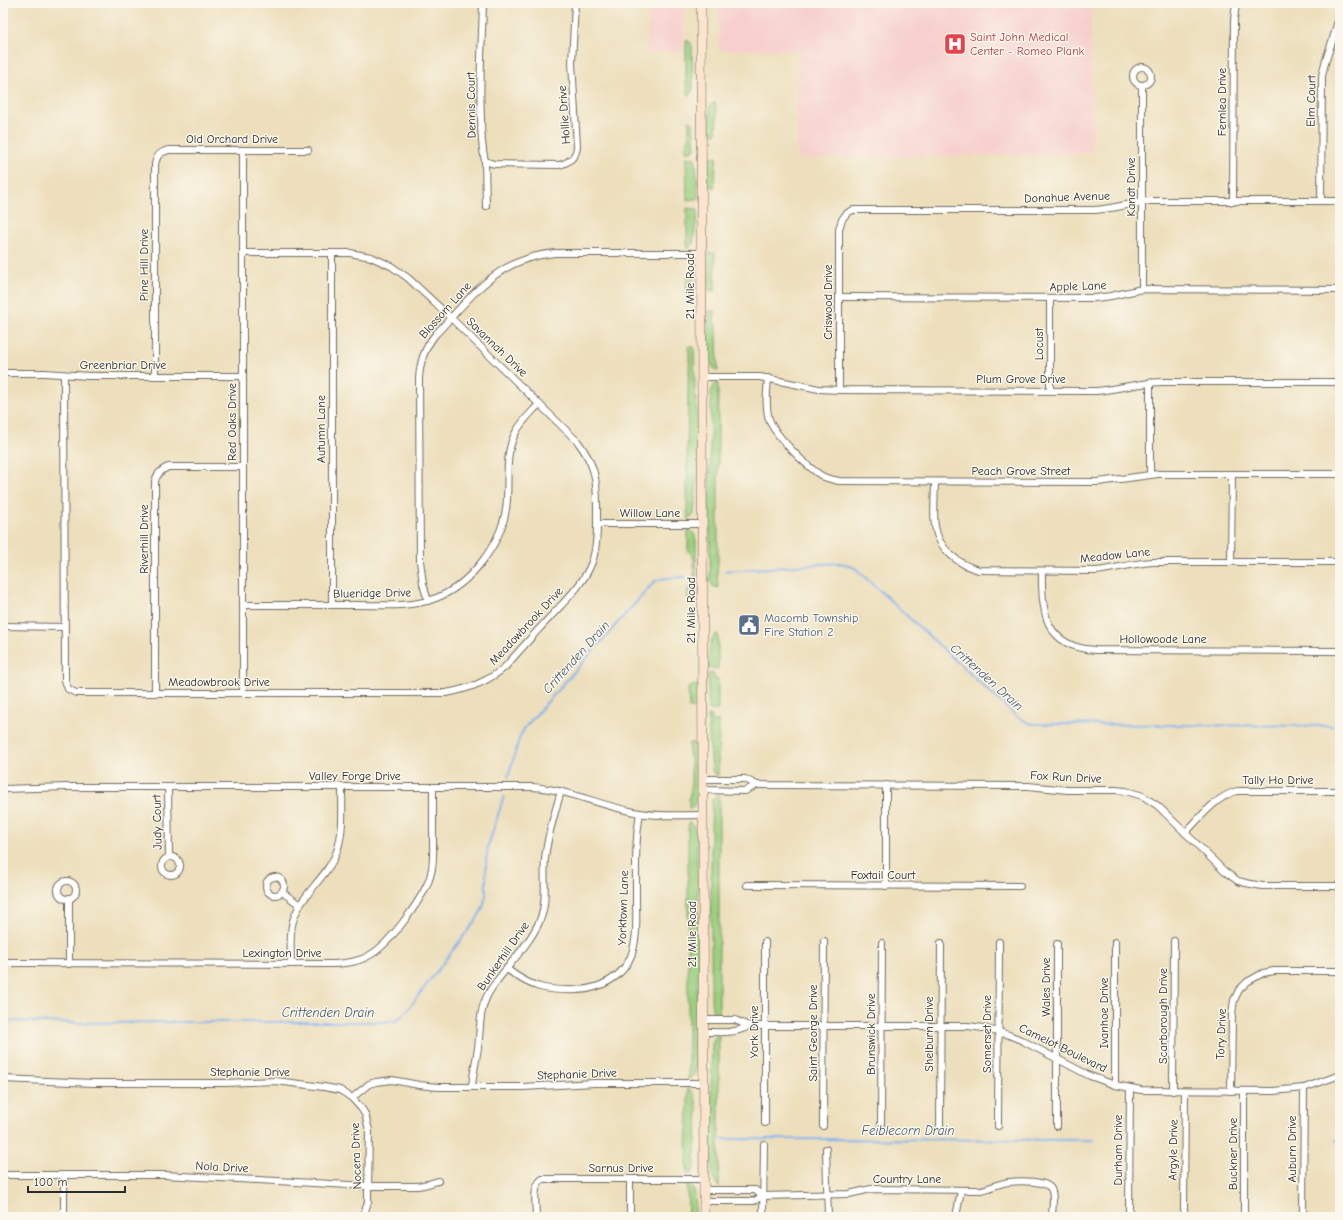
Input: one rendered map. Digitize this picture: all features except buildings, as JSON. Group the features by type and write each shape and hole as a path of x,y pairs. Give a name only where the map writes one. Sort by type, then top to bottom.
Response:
{"street":[{"name":"Dennis Court","path":"483,3 479,96 483,154 485,161 486,206"},
{"name":"Hollie Drive","path":"485,161 494,164 559,165 569,162 575,154 577,146 572,63 575,3"},
{"name":"21 Mile Road","path":"701,3 704,1217"},
{"name":"Fernlea Drive","path":"1233,202 1234,20 1236,3"},
{"name":"Elm Court","path":"1321,201 1322,76 1325,59 1336,28 1339,10 1338,3"},
{"name":"Kandt Drive","path":"1142,85 1142,289"},
{"name":"Old Orchard Drive","path":"159,155 164,151 169,150 308,150"},
{"name":"Red Oaks Drive","path":"243,150 243,693"},
{"name":"Pine Hill Drive","path":"155,376 155,165 159,155"},
{"name":"Donahue Avenue","path":"844,215 857,209 1094,210 1142,202 1340,202"},
{"name":"Criswood Drive","path":"839,390 840,230 844,215"},
{"name":"Savannah Drive","path":"243,253 332,253 360,255 371,257 391,266 408,278 578,442 590,461 594,471 596,482 597,524"},
{"name":"Autumn Lane","path":"332,253 332,605"},
{"name":"Blossom Lane","path":"428,601 423,584 420,561 420,369 421,360 429,343 435,335 481,287 497,273 515,262 534,255 555,253 702,253"},
{"name":"Apple Lane","path":"839,298 1104,297 1142,289 1340,290"},
{"name":"Locust","path":"1050,298 1050,390"},
{"name":"Greenbriar Drive","path":"3,373 44,373 89,376 243,376"},
{"name":"Meadowbrook Drive","path":"64,374 64,680 68,689 76,693 446,693 463,690 483,682 505,667 578,586 589,569 592,561 596,542 597,524"},
{"name":"Plum Grove Drive","path":"703,377 741,376 768,378 819,389 839,390 1107,390 1150,382 1340,382"},
{"name":"Peach Grove Street","path":"768,378 767,410 772,426 781,438 818,473 832,480 847,482 1098,482 1150,474 1340,474"},
{"path":"1150,382 1150,474"},
{"name":"Blueridge Drive","path":"244,605 400,605 428,601 443,595 458,585 475,569 492,546 503,524 506,514 508,490 508,460 512,441 520,425 539,404"},
{"name":"Riverhill Drive","path":"155,693 155,481 163,469 168,467 243,467"},
{"path":"1231,562 1232,474"},
{"name":"Meadow Lane","path":"935,482 936,533 944,548 957,561 979,570 1103,570 1134,563 1153,562 1340,562"},
{"name":"Willow Lane","path":"597,524 703,524"},
{"name":"Hollowoode Lane","path":"1042,571 1042,604 1047,621 1057,635 1078,648 1095,650 1340,651"},
{"path":"3,626 64,627"},
{"name":"Fox Run Drive","path":"704,779 745,779 757,785 1028,786 1068,790 1126,791 1143,796 1158,806 1230,876 1246,884 1262,886 1340,886"},
{"name":"Fox Run Drive","path":"704,790 745,791 757,785"},
{"path":"886,785 886,886"},
{"name":"Valley Forge Drive","path":"3,789 67,787 531,787 561,791 640,813 665,815 704,815"},
{"name":"Judy Court","path":"168,787 169,857"},
{"path":"291,964 293,921 300,905 328,868 336,853 341,835 342,787"},
{"name":"Lexington Drive","path":"3,963 334,964 354,962 371,955 378,950 392,935 421,897 430,880 433,862 433,787"},
{"name":"Tally Ho Drive","path":"1185,833 1216,802 1229,793 1244,790 1340,791"},
{"name":"Bunkerhill Drive","path":"472,1087 479,1041 481,1013 486,997 532,935 541,918 544,900 546,850 561,791"},
{"name":"Yorktown Lane","path":"507,969 521,980 530,984 549,989 568,990 585,990 594,988 610,980 621,971 631,957 635,939 636,850 640,813"},
{"name":"Foxtail Court","path":"747,885 1020,886"},
{"path":"282,892 300,905"},
{"path":"68,898 69,964"},
{"name":"Saint George Drive","path":"823,1126 824,941"},
{"name":"Scarborough Drive","path":"1173,1091 1174,941"},
{"name":"York Drive","path":"765,942 765,1123"},
{"name":"Somerset Drive","path":"998,1126 999,942"},
{"name":"Ivanhoe Drive","path":"1115,942 1115,1085"},
{"name":"Brunswick Drive","path":"881,1126 882,943"},
{"name":"Shelburn Drive","path":"940,943 940,1126"},
{"name":"Wales Drive","path":"1057,944 1057,1126"},
{"name":"Tory Drive","path":"1231,1091 1232,1014 1234,1000 1239,990 1247,982 1263,973 1274,971 1340,971"},
{"name":"Camelot Boulevard","path":"704,1020 735,1020 749,1026 968,1026 998,1032 1022,1040 1090,1076 1115,1085 1152,1091 1273,1091 1304,1088 1340,1075"},
{"name":"Camelot Boulevard","path":"704,1032 735,1032 749,1026"},
{"name":"Stephanie Drive","path":"3,1079 93,1083 226,1083 276,1081 332,1088 340,1090 352,1098 370,1084 384,1080 428,1086 472,1087 523,1087 594,1083 704,1083"},
{"name":"Durham Drive","path":"1129,1211 1130,1088"},
{"name":"Auburn Drive","path":"1303,1211 1304,1088"},
{"name":"Argyle Drive","path":"1184,1210 1185,1091"},
{"name":"Buckner Drive","path":"1244,1091 1244,1217"},
{"name":"Nocera Drive","path":"352,1098 361,1108 367,1122 368,1130 368,1202 363,1217"},
{"path":"763,1217 764,1144"},
{"path":"826,1149 828,1217"},
{"name":"Nola Drive","path":"3,1175 184,1176 321,1185 368,1186 418,1186 438,1181"},
{"path":"64,1175 64,1217"},
{"name":"Sarnus Drive","path":"536,1217 536,1191 539,1182 546,1178 704,1179"},
{"path":"630,1178 630,1217"},
{"name":"Country Lane","path":"704,1201 754,1201 763,1196 850,1194 871,1189 986,1189 1010,1182 1040,1182 1049,1185 1052,1189 1052,1217"},
{"name":"Country Lane","path":"704,1190 755,1190 763,1196"},
{"path":"737,1190 737,1201"},
{"path":"956,1217 961,1190"}],"shaded area":[{"path":"648,3 684,3 684,52 647,53"},
{"path":"719,3 1091,3 1092,153 797,159 797,50 719,50"}],"green space":[{"path":"686,40 690,42 692,46 693,88 689,95 686,85"},
{"path":"715,103 717,114 716,134 712,134 709,131 710,105"},
{"path":"689,121 693,123 695,148 691,151 686,151 686,145 689,137"},
{"path":"686,157 695,158 698,199 687,200"},
{"path":"710,157 717,157 714,188 708,184 707,159"},
{"path":"687,208 698,209 698,212 693,243 687,249"},
{"path":"709,253 715,253 715,291 709,290"},
{"path":"687,276 694,276 694,299 686,299"},
{"path":"715,311 714,320 717,331 718,371 713,368 710,357 708,312"},
{"path":"688,347 694,347 695,394 697,406 697,478 694,513 692,517 688,519"},
{"path":"718,383 718,588 713,586 710,581 709,509 711,392 713,386"},
{"path":"688,528 694,534 696,540 696,596 692,599 688,599 688,590 694,580 694,559 688,550"},
{"path":"718,634 718,669 708,667 713,636"},
{"path":"714,673 714,679 718,679 718,710 711,710 708,708 708,674"},
{"path":"696,685 699,686 699,706 697,708 689,708 688,688"},
{"path":"708,715 712,716 712,721 719,721 718,776 714,774 712,770"},
{"path":"689,743 697,744 698,776 696,801 693,807 689,810 691,761"},
{"path":"718,794 719,1017 713,1012 711,1000 711,829 712,800"},
{"path":"689,821 694,826 697,839 699,965 697,988 697,1062 694,1075 688,1080 688,831"},
{"path":"719,1035 719,1187 713,1180 710,1134 712,1045 715,1037"},
{"path":"688,1088 693,1092 696,1099 698,1118 695,1165 693,1171 687,1174"},
{"path":"687,1184 691,1186 695,1193 695,1217 688,1217"}],"waterway":[{"name":"Crittenden Drain","path":"725,571 838,563 855,568 1015,715 1028,723 1340,726"},
{"name":"Crittenden Drain","path":"508,777 520,736 526,726 655,581 665,578 685,577"},
{"name":"Crittenden Drain","path":"3,1021 83,1023 396,1021 405,1013 476,920 483,908 486,895 486,861 488,846 504,796"},
{"name":"Feiblecorn Drain","path":"722,1139 1094,1140"}],"place":[{"name":"Saint John Medical Center - Romeo Plank","path":"955,44"},
{"name":"Macomb Township Fire Station 2","path":"749,625"}]}
